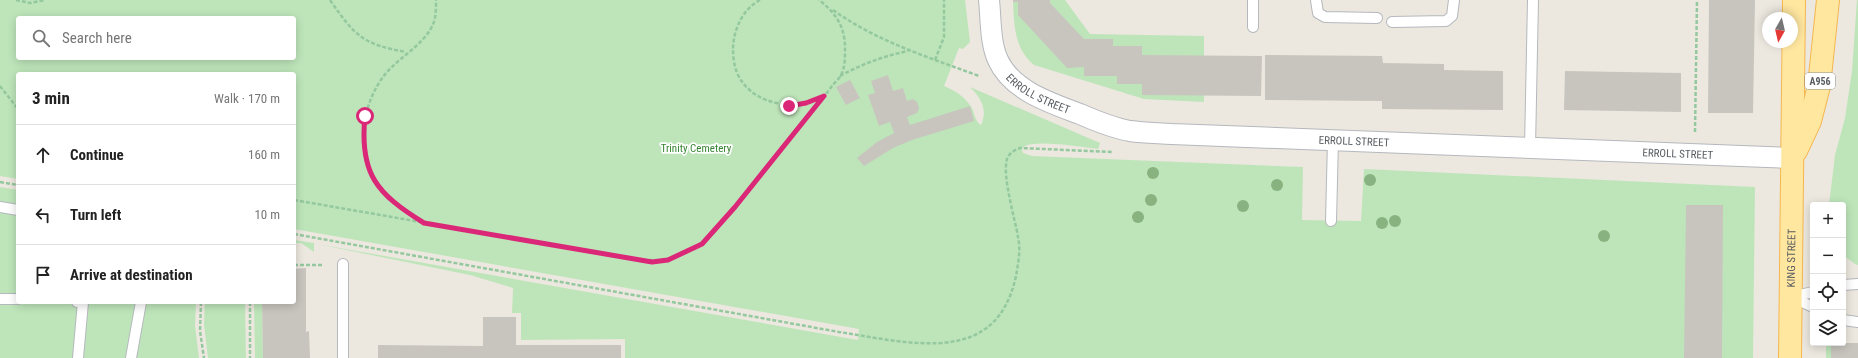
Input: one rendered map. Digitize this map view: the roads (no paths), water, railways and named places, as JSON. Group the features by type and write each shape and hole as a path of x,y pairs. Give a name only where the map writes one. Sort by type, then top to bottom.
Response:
{"main road":[{"name":"KING STREET","path":"1790,358 1792,298 1794,0"},
{"name":"KING STREET","path":"1792,158 1810,121 1819,86 1828,0"}],"street":[{"name":"ERROLL STREET","path":"989,0 995,50 998,60 1012,79 1026,90 1045,100 1101,123 1129,131 1164,134 1792,158"}],"lane":[{"path":"1253,0 1253,27"},
{"path":"1316,0 1318,12 1325,17 1376,18"},
{"path":"1392,22 1446,21 1452,16 1454,0"},
{"path":"1530,147 1533,0"},
{"path":"1331,220 1333,140"},
{"path":"0,207 16,210"},
{"path":"343,264 343,358"},
{"path":"1846,284 1858,284"},
{"path":"1792,298 1810,293"},
{"path":"1792,298 1810,306"},
{"path":"0,299 16,299"},
{"path":"78,358 83,304"},
{"path":"130,358 141,304"},
{"path":"1846,320 1858,322"}],"park label":[{"name":"Trinity Cemetery","path":"696,148"}]}
